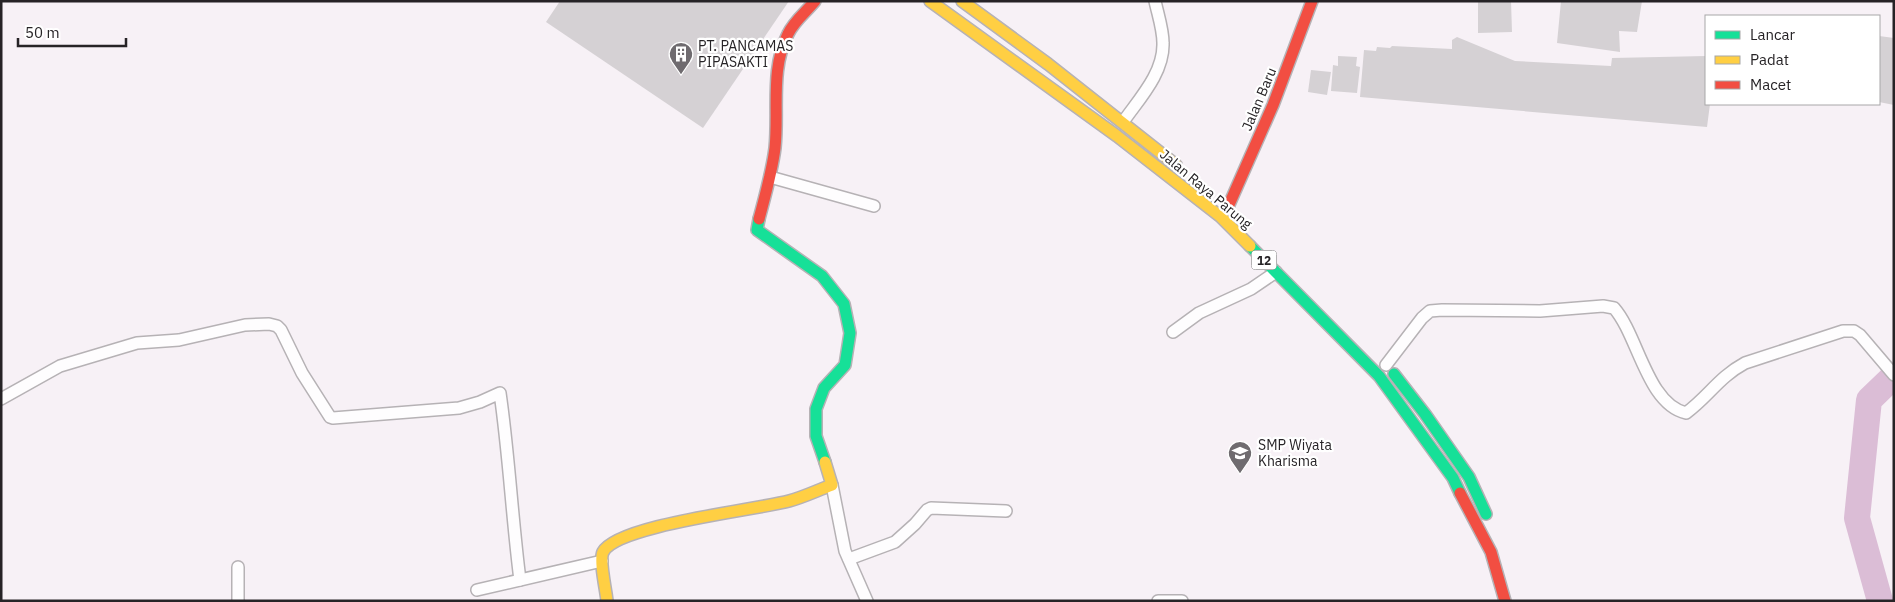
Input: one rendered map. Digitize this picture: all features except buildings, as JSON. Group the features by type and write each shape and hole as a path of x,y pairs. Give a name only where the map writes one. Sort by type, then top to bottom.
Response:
{"main road":[{"path":"607,601 602,561 603,552 613,542 634,533 746,508 789,501 832,485 816,436 816,409 824,388 845,365 850,333 844,304 822,276 757,230 770,178 775,148 778,63 789,32 815,1"},
{"name":"Jalan Raya Parung","path":"930,1 1117,136 1221,218 1379,376 1453,478 1491,552 1505,601"},
{"name":"Jalan Raya Parung","path":"962,1 1123,122 1183,171"},
{"name":"Jalan Baru","path":"1227,207 1266,122 1295,52 1312,1"},
{"path":"1383,362 1425,414 1469,477 1490,522"},
{"path":"1512,583 1516,601"}],"street":[{"path":"1123,122 1159,68 1163,43 1161,22 1155,1"},
{"path":"770,178 874,206"},
{"path":"1173,332 1199,313 1264,282 1276,272"},
{"path":"1383,362 1422,318 1430,312 1442,310 1540,310 1603,306 1614,308 1622,317 1649,377 1669,406 1686,413 1696,406 1725,376 1745,363 1844,331 1854,331 1860,335 1894,375"},
{"path":"1,399 60,366 137,343 179,340 245,325 269,324 277,326 281,330 302,373 330,417 460,408 500,393 507,436 512,519 520,580"},
{"path":"832,485 846,551 867,601"},
{"path":"849,559 895,542 931,508 1006,511"},
{"path":"477,590 602,561"},
{"path":"238,567 238,601"},
{"path":"1158,601 1182,601"}],"waterway":[{"path":"1880,601 1857,518 1869,400 1894,376"}],"traffic: fast":[{"path":"759,219 757,230 822,276 844,304 850,333 845,365 824,388 816,409 816,436 825,462"},
{"path":"1250,246 1379,376 1453,478 1460,493"},
{"path":"1394,374 1425,414 1469,477 1486,514"}],"traffic: slow":[{"path":"930,1 1117,136 1221,217 1250,246"},
{"path":"962,1 1048,64 1176,165"},
{"path":"607,601 602,556 603,552 614,542 659,526 772,505 806,495 832,485 825,462"}],"traffic: jam":[{"path":"759,219 775,148 777,75 782,47 793,25 815,1"},
{"path":"1228,207 1273,105 1312,1"},
{"path":"1460,493 1491,552 1505,601"}],"place":[{"name":"PT. PANCAMAS PIPASAKTI","path":"681,75"},
{"name":"SMP Wiyata Kharisma","path":"1240,474"}]}
